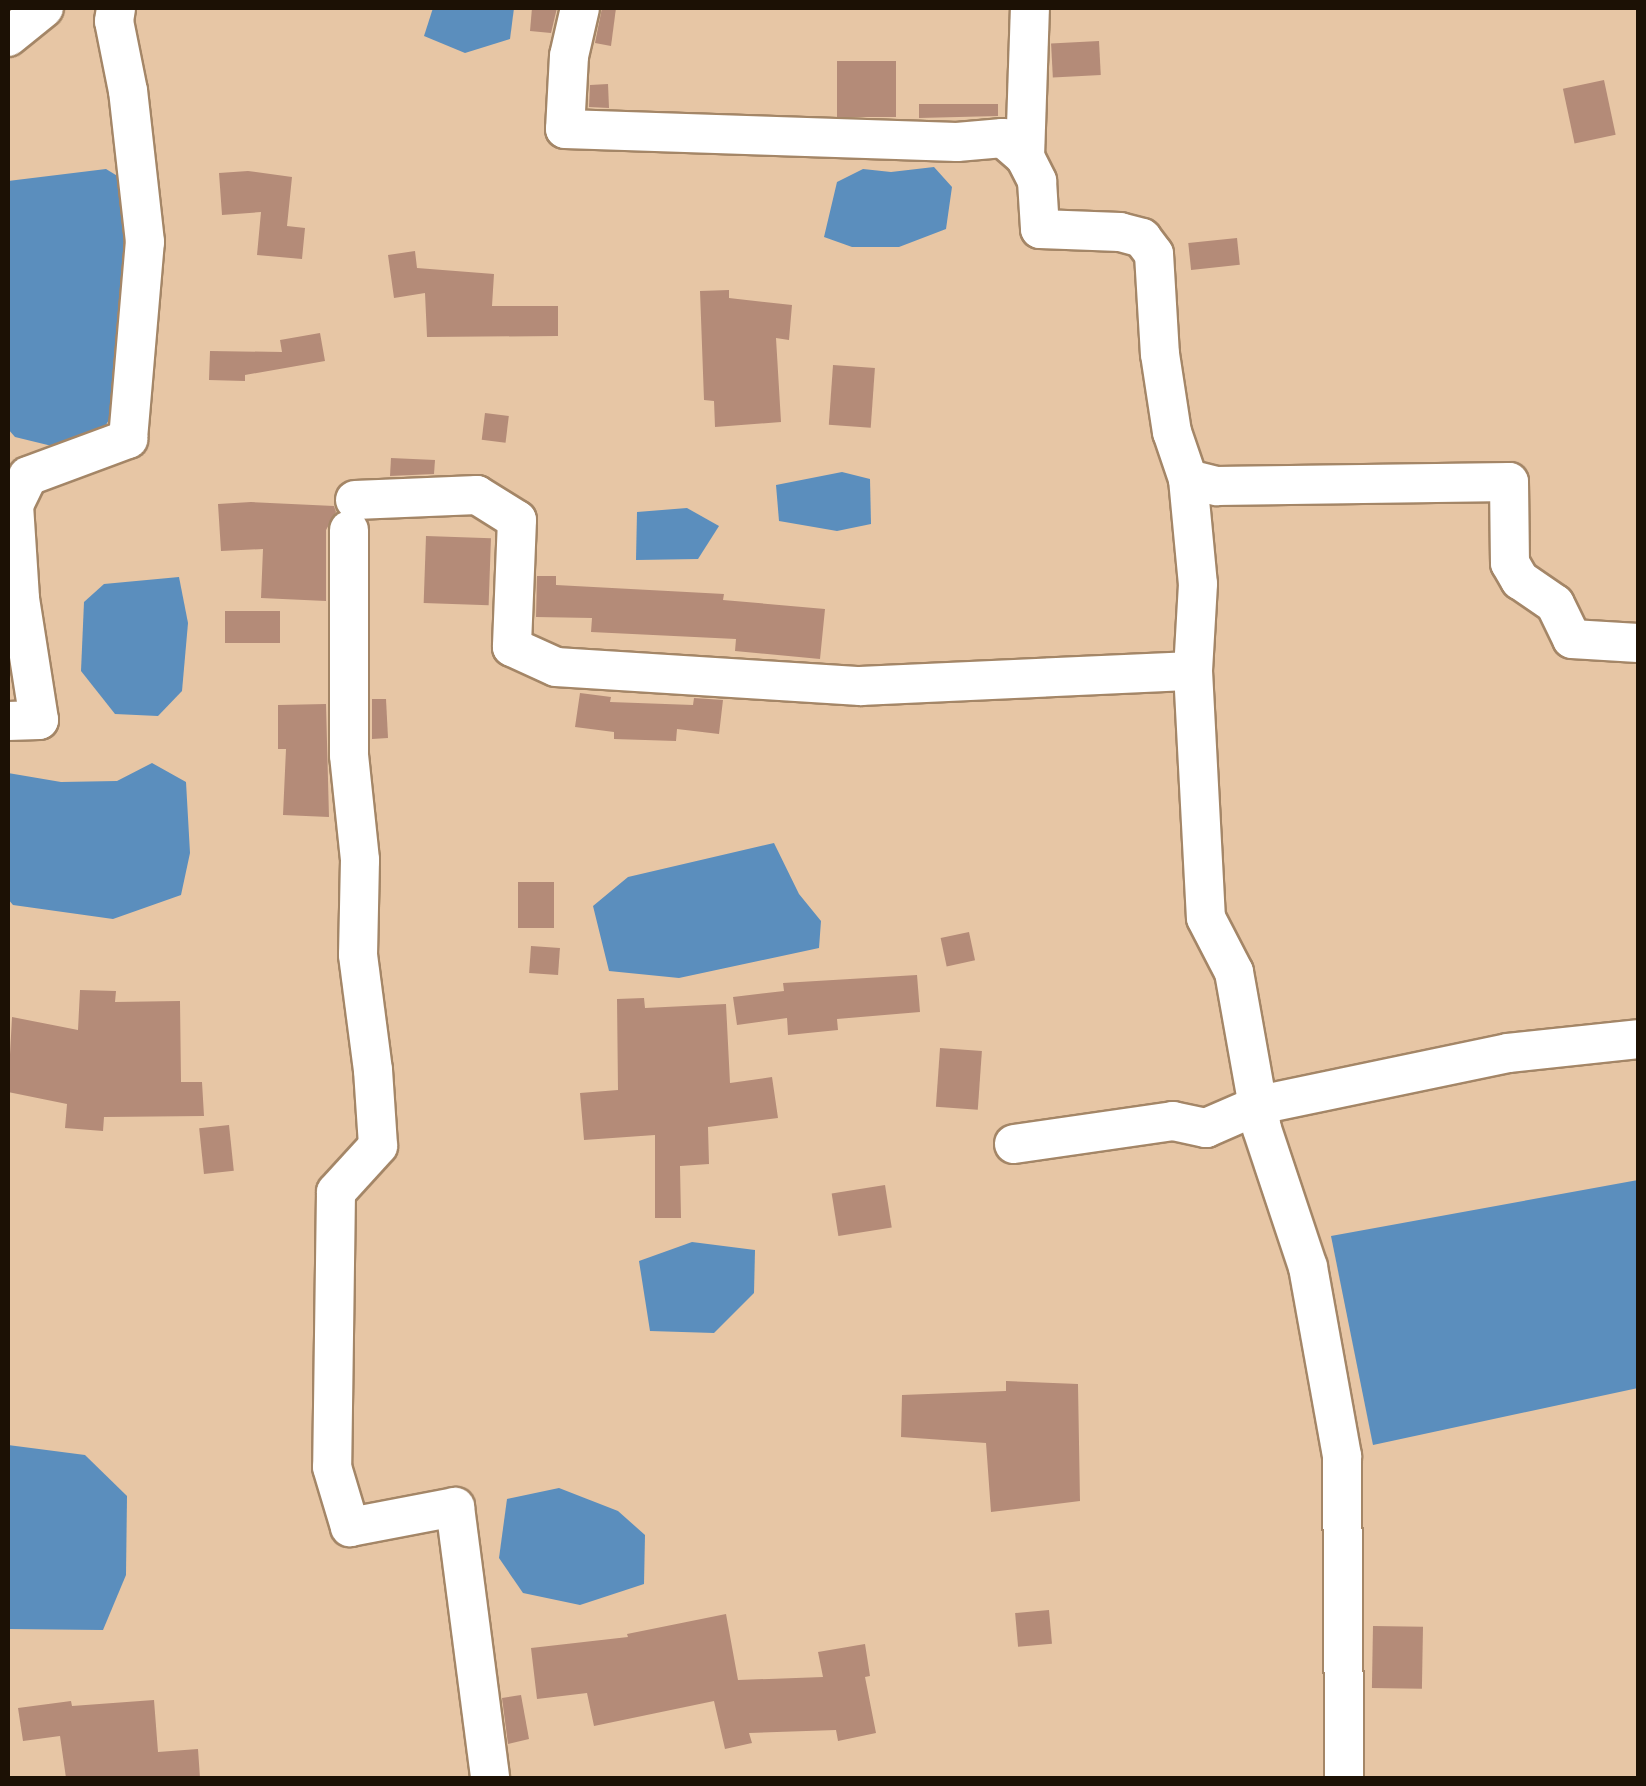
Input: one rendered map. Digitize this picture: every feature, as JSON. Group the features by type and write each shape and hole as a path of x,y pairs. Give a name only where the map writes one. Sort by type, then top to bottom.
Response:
{"street":[{"path":"8,37 44,8"},
{"path":"8,721 39,720 20,598 14,505 28,476 128,439 145,242 128,91 114,21 116,8"},
{"path":"580,8 569,56 565,129 957,142 1003,138 1025,157 1038,180 1040,229 1120,232 1142,238 1154,254 1160,294 1160,354 1172,432 1188,478 1198,584 1193,671 1206,918 1234,972 1262,1129 1308,1268 1342,1456 1344,1778"},
{"path":"1025,157 1030,8"},
{"path":"1188,478 1217,486 1508,482 1510,563 1520,580 1556,604 1572,639 1638,643"},
{"path":"490,1778 454,1508 350,1528 332,1467 336,1192 378,1146 374,1070 358,954 360,860 349,755 352,515 477,494 517,520 512,647 556,667 860,686 1193,671"},
{"path":"1014,1144 1174,1121 1206,1128 1259,1105 1508,1053 1638,1039"}],"water":[{"path":"433,8 514,8 510,39 465,53 424,36"},
{"path":"934,167 952,187 946,229 899,247 852,247 824,237 837,182 863,169 891,172"},
{"path":"106,169 124,180 125,327 118,405 98,438 56,447 15,437 8,429 8,181"},
{"path":"842,472 870,479 871,524 837,531 779,521 776,485"},
{"path":"687,508 719,526 698,559 636,560 637,512"},
{"path":"179,577 188,623 182,691 158,716 115,714 81,671 84,602 104,584"},
{"path":"152,763 186,782 190,853 181,895 113,919 13,905 8,899 8,773 61,782 117,781"},
{"path":"774,843 799,894 821,921 819,948 679,978 609,971 593,906 628,877"},
{"path":"1638,1180 1638,1388 1373,1445 1331,1236"},
{"path":"692,1242 755,1250 754,1293 714,1333 650,1331 639,1261"},
{"path":"8,1445 85,1455 127,1496 126,1575 103,1630 8,1629"},
{"path":"559,1488 618,1511 645,1535 644,1584 580,1605 523,1593 499,1558 507,1499"}],"building":[{"path":"532,8 557,8 551,33 530,31"},
{"path":"602,8 616,8 611,46 595,43"},
{"path":"1099,41 1101,75 1053,77 1051,44"},
{"path":"837,61 896,61 896,117 837,117"},
{"path":"1604,80 1616,135 1575,144 1563,89"},
{"path":"608,84 609,108 589,107 590,85"},
{"path":"919,104 998,104 998,116 919,118"},
{"path":"248,171 292,177 287,226 305,228 302,259 257,255 261,212 222,215 219,173"},
{"path":"1237,238 1240,265 1191,270 1188,243"},
{"path":"415,251 417,268 494,274 492,306 558,306 558,336 427,337 425,293 394,298 388,255"},
{"path":"729,290 729,298 792,305 789,340 776,338 781,422 715,427 714,401 704,400 700,291"},
{"path":"320,333 325,361 245,375 245,381 209,380 210,351 282,352 280,340"},
{"path":"833,365 875,368 871,428 829,425"},
{"path":"485,413 509,416 506,443 482,440"},
{"path":"391,458 435,460 434,474 390,476"},
{"path":"218,504 334,506 336,512 326,530 326,601 261,598 263,549 221,551"},
{"path":"426,536 491,538 489,605 424,603"},
{"path":"537,576 556,576 556,585 724,594 723,600 825,609 820,659 735,651 736,639 591,632 592,618 536,617"},
{"path":"225,611 280,611 280,643 225,643"},
{"path":"580,693 611,697 610,702 693,705 694,698 723,700 719,734 677,729 676,741 614,739 614,732 575,727"},
{"path":"372,699 386,699 388,738 372,739"},
{"path":"326,704 329,817 283,815 286,749 278,749 278,705"},
{"path":"518,882 554,882 554,928 518,928"},
{"path":"969,932 975,960 947,966 941,938"},
{"path":"531,946 560,948 558,975 529,973"},
{"path":"917,975 920,1012 837,1019 838,1030 788,1035 787,1018 737,1025 733,997 784,991 783,983"},
{"path":"80,990 116,991 115,1002 180,1001 181,1082 202,1082 204,1116 104,1117 103,1131 65,1128 67,1104 8,1092 12,1017 78,1030"},
{"path":"644,998 645,1008 726,1004 730,1083 772,1077 778,1118 708,1127 709,1164 680,1166 681,1218 655,1218 655,1135 584,1140 580,1093 618,1090 617,999"},
{"path":"940,1048 982,1051 978,1110 936,1107"},
{"path":"229,1125 234,1171 204,1174 199,1128"},
{"path":"885,1185 892,1227 838,1236 832,1193"},
{"path":"1006,1381 1078,1384 1080,1501 991,1512 986,1443 901,1437 902,1395 1006,1391"},
{"path":"1049,1610 1052,1644 1018,1647 1015,1613"},
{"path":"726,1614 738,1680 823,1677 818,1652 865,1644 870,1676 865,1677 876,1733 838,1741 836,1730 749,1733 752,1743 725,1749 714,1701 594,1726 587,1693 537,1699 531,1648 628,1637 627,1634"},
{"path":"1373,1626 1423,1627 1422,1689 1372,1688"},
{"path":"521,1695 529,1739 508,1744 502,1698"},
{"path":"154,1700 158,1752 198,1749 200,1778 66,1778 60,1736 23,1741 18,1708 71,1701 72,1706"}]}
